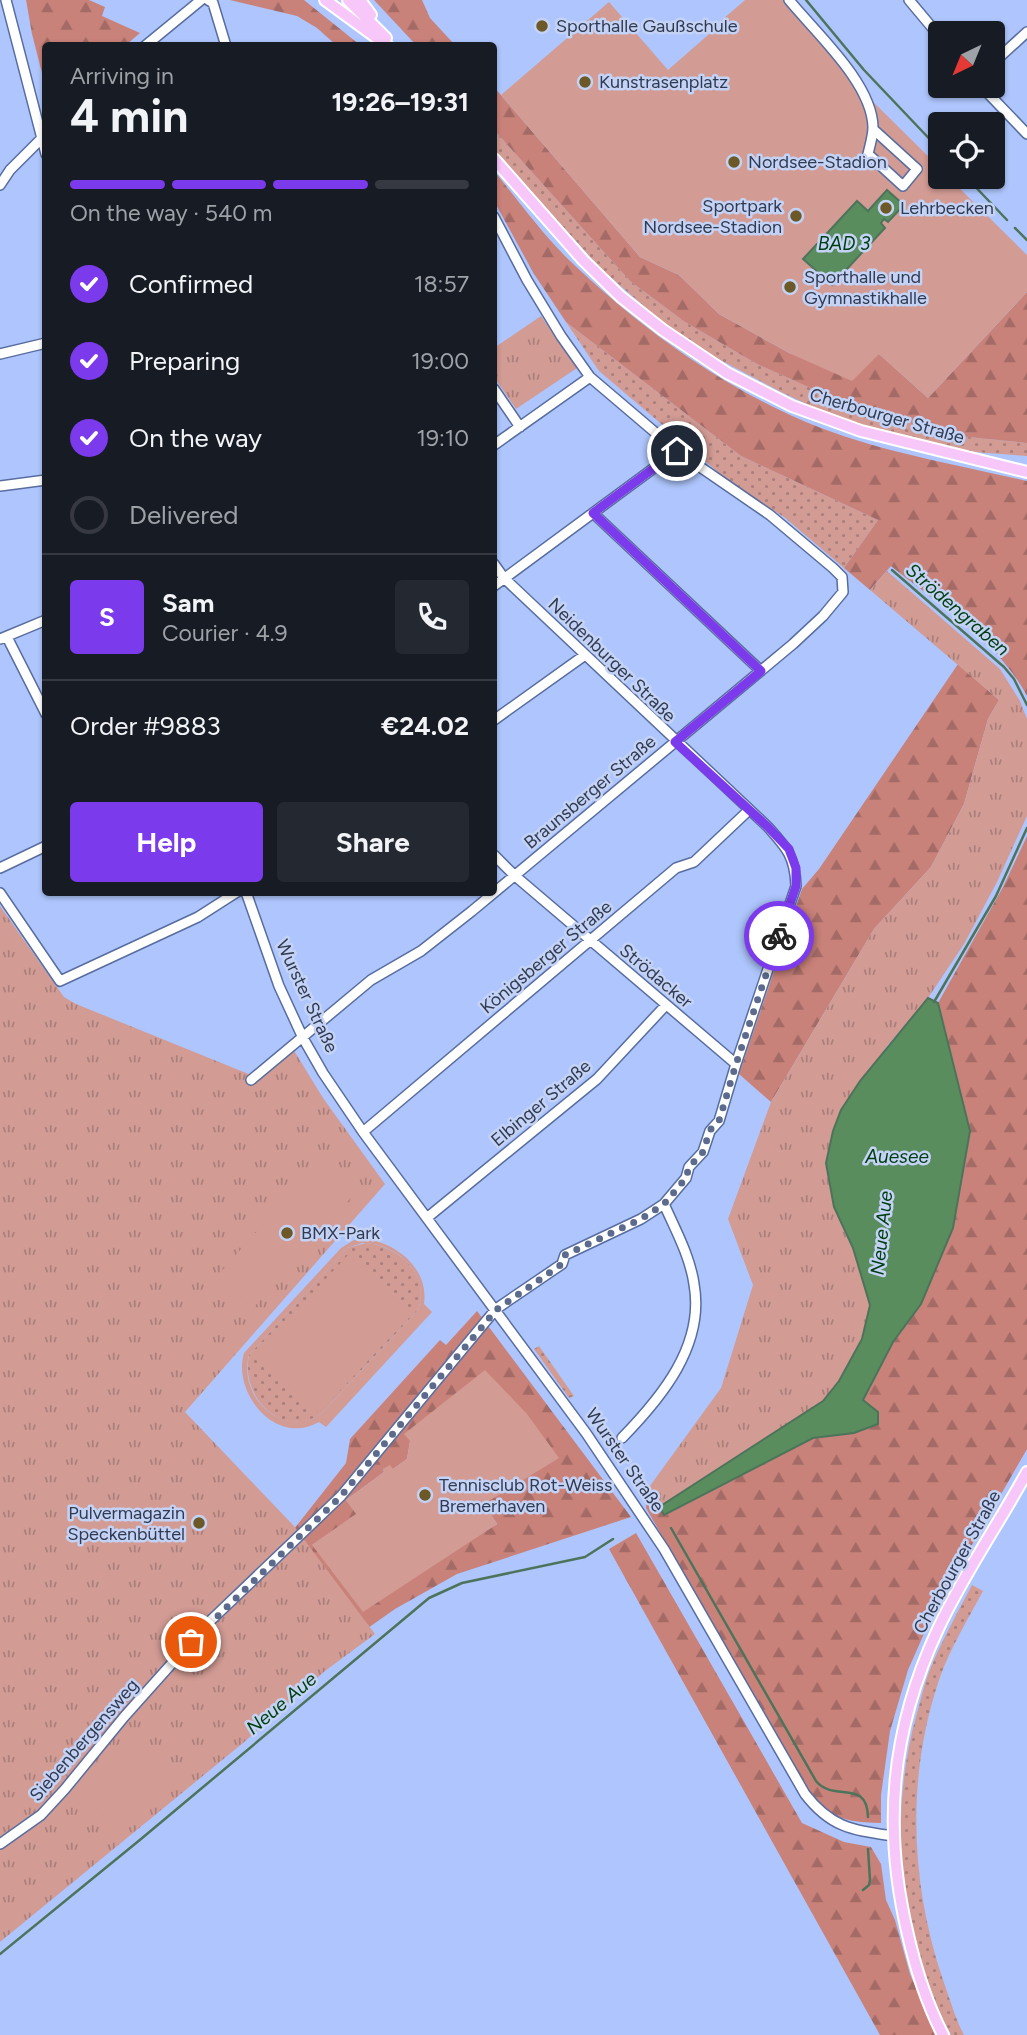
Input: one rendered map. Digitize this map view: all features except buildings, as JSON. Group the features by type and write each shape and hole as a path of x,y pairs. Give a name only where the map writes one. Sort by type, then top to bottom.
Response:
{"main road":[{"path":"324,0 385,42"},
{"path":"348,0 387,42"},
{"path":"360,0 388,42"},
{"name":"Cherbourger Straße","path":"497,162 583,260 621,297 663,330 727,373 792,406 860,431 1027,472"},
{"name":"Cherbourger Straße","path":"893,1836 896,1757 913,1690 944,1618 1023,1487 1027,1472"},
{"path":"893,1836 898,1888 915,1968 943,2035"}],"street":[{"path":"6,0 42,133"},
{"path":"150,42 201,0"},
{"path":"789,0 855,78 865,94 873,129 868,154 903,186 917,169 873,129"},
{"path":"909,0 928,23"},
{"path":"210,2 225,42"},
{"path":"1005,52 1027,32"},
{"path":"992,98 1027,134"},
{"path":"0,185 10,170 42,138"},
{"path":"497,222 548,314 590,377 677,451 497,584"},
{"path":"0,354 42,344"},
{"path":"497,443 590,377"},
{"path":"497,393 520,427"},
{"name":"Braunsberger Straße","path":"497,889 761,671 823,617 843,592 842,578 770,515 677,451"},
{"path":"0,486 42,481"},
{"path":"593,513 761,671"},
{"name":"Neidenburger Straße","path":"497,568 504,579 789,849 796,868"},
{"path":"42,622 3,638 42,707"},
{"path":"497,718 585,655"},
{"name":"Königsberger Straße","path":"363,1132 676,868 694,862 749,810"},
{"path":"0,868 42,848"},
{"name":"Strödacker","path":"497,858 736,1064"},
{"name":"Siebenbergensweg","path":"0,1844 41,1815 208,1623 341,1496 496,1310 562,1264 565,1255 641,1219 664,1204 686,1178 689,1167 703,1152 710,1130 719,1121 796,886 796,868"},
{"path":"0,893 60,981 198,917 231,896"},
{"name":"Wurster Straße","path":"247,896 268,959 303,1038 323,1073 363,1132 601,1454 660,1541 805,1794 816,1809 834,1822 851,1830 893,1836"},
{"name":"Braunsberger Straße","path":"251,1080 371,980 421,951 488,896"},
{"name":"Elbinger Straße","path":"428,1217 597,1079 666,1005"},
{"path":"622,1438 646,1413 675,1372 691,1340 695,1321 696,1301 690,1266 664,1204"}],"green space":[{"path":"26,0 89,0 105,7 102,16 140,33 130,42 42,42 42,73"},
{"path":"230,0 304,0 356,42 333,42 297,16"},
{"path":"374,0 422,0 430,18 452,42 413,42"},
{"name":"Sportpark Nordsee-Stadion","path":"745,0 785,0 851,80 928,156 928,189 960,189 1027,255 1027,292 928,398 879,354 852,381 791,354 719,314 679,275 640,257 501,95 609,2 668,70 716,28 715,26"},
{"path":"497,90 640,257 679,275 719,314 791,354 879,354 928,398 1027,292 1027,443 948,435 844,403 757,364 685,322 630,281 497,133"},
{"path":"497,133 630,281 685,322 757,364 844,403 948,435 1027,443 1027,456 974,452 869,428 830,415 705,352 661,321 601,269 497,153"},
{"path":"497,175 549,239 597,286 656,334 719,377 786,413 846,437 923,458 1027,481 1027,696 1015,676 984,641 891,566 870,590 844,568 878,520 741,456 566,322 534,274 497,206"},
{"path":"541,316 577,368 516,409 497,381 497,346"},
{"path":"566,322 741,456 878,520 844,568 784,517 732,484 599,371"},
{"path":"887,571 1000,669 1020,701 1027,719 1027,816 997,882 964,944 928,998 887,1046 841,1110 833,1131 826,1163 834,1207 853,1248 870,1305 862,1339 839,1381 823,1401 659,1507 647,1490 721,1388 753,1285 728,1219 771,1102 874,929 931,867 964,804 988,719 999,700 870,590"},
{"path":"958,664 999,700 988,719 964,804 931,867 874,929 771,1102 739,1074 802,889 819,869"},
{"path":"1027,836 1027,1449 934,1611 908,1670 890,1731 881,1795 881,1823 856,1821 829,1812 805,1786 646,1508 647,1490 665,1515 813,1438 854,1433 862,1401 893,1342 921,1304 970,1131 938,1003 1003,887"},
{"path":"0,906 64,997 76,1004 251,1075 290,1044 323,1098 385,1184 185,1412 294,1526 375,1634 325,1671 243,1743 0,1942"},
{"name":"BMX-Park","path":"321,1159 357,1191 253,1308 217,1276"},
{"path":"366,1239 389,1246 408,1260 421,1280 424,1304 432,1312 326,1427 319,1422 303,1428 287,1427 273,1422 251,1399 242,1368 244,1353 341,1248 354,1240","holes":["362,1243 375,1244 399,1255 415,1273 420,1284 418,1310 320,1415 291,1421 277,1417 256,1398 250,1385 247,1371 249,1355 347,1248"]},
{"path":"366,1243 389,1250 409,1264 420,1285 418,1310 320,1415 305,1421 278,1417 266,1409 257,1398 248,1370 249,1355 347,1248"},
{"path":"348,1255 412,1314 319,1413 256,1354"},
{"path":"477,1311 631,1517 457,1574 395,1609 368,1628 182,1411 294,1529 346,1463 350,1439 440,1340 446,1345","holes":["410,1441 484,1504 497,1524 445,1557 312,1545 357,1514 346,1500 384,1472 383,1469 393,1469 407,1459"]},
{"path":"539,1346 574,1396 569,1398 534,1349"},
{"name":"Tennisclub Rot-Weiss Bremerhaven","path":"485,1370 527,1414 559,1458 484,1504 497,1524 363,1612 312,1545 356,1514 346,1500 384,1472 383,1469 390,1465 393,1469 407,1459 410,1441 404,1434"},
{"path":"636,1533 802,1823 844,1842 871,1847 881,1864 886,1900 895,1920 910,1974 936,2035 880,2035 609,1549"},
{"path":"972,1585 983,1591 954,1644 940,1677 921,1752 917,1791 916,1829 924,1905 943,1980 964,2035 951,2035 933,1997 909,1918 903,1877 902,1794 908,1753 927,1677"},
{"path":"134,1733 174,1770 118,1829 78,1792"}],"water":[{"name":"BAD 3","path":"887,190 904,205 888,222 884,219 881,223 885,228 832,285 803,259 857,201 868,211"},
{"name":"Auesee","path":"928,998 938,1003 970,1131 953,1228 921,1304 893,1342 863,1400 878,1412 878,1424 854,1433 813,1438 664,1515 659,1507 823,1401 839,1381 862,1339 870,1305 853,1248 834,1207 826,1163 841,1110 860,1081"}],"waterway":[{"path":"806,0 864,70 928,137"},
{"path":"977,189 1007,220"},
{"path":"1015,228 1027,240"},
{"name":"Strödengraben","path":"892,570 1004,667 1014,679 1027,705"},
{"name":"Neue Aue","path":"934,1002 996,896 1027,828"},
{"path":"671,1528 816,1781 823,1787 856,1794 862,1798 868,1817"},
{"name":"Neue Aue","path":"0,1954 429,1598 462,1583 585,1557 613,1539"},
{"path":"863,1890 870,1880 868,1849"}],"way so far":[{"path":"191,1642 341,1496 496,1310 562,1264 565,1255 641,1219 664,1204 686,1178 689,1167 703,1152 710,1130 719,1121 779,936"}],"place":[{"name":"Sporthalle Gaußschule","path":"542,26"},
{"name":"Kunstrasenplatz","path":"585,82"},
{"name":"Nordsee-Stadion","path":"734,162"},
{"name":"Lehrbecken","path":"886,208"},
{"name":"Sportpark Nordsee-Stadion","path":"796,216"},
{"name":"Sporthalle und Gymnastikhalle","path":"790,287"},
{"name":"BMX-Park","path":"287,1233"},
{"name":"Tennisclub Rot-Weiss Bremerhaven","path":"425,1495"},
{"name":"Pulvermagazin Speckenbüttel","path":"199,1523"}],"route":[{"path":"677,451 593,513 761,671 675,742 789,849 796,868 796,886 779,936"}]}
